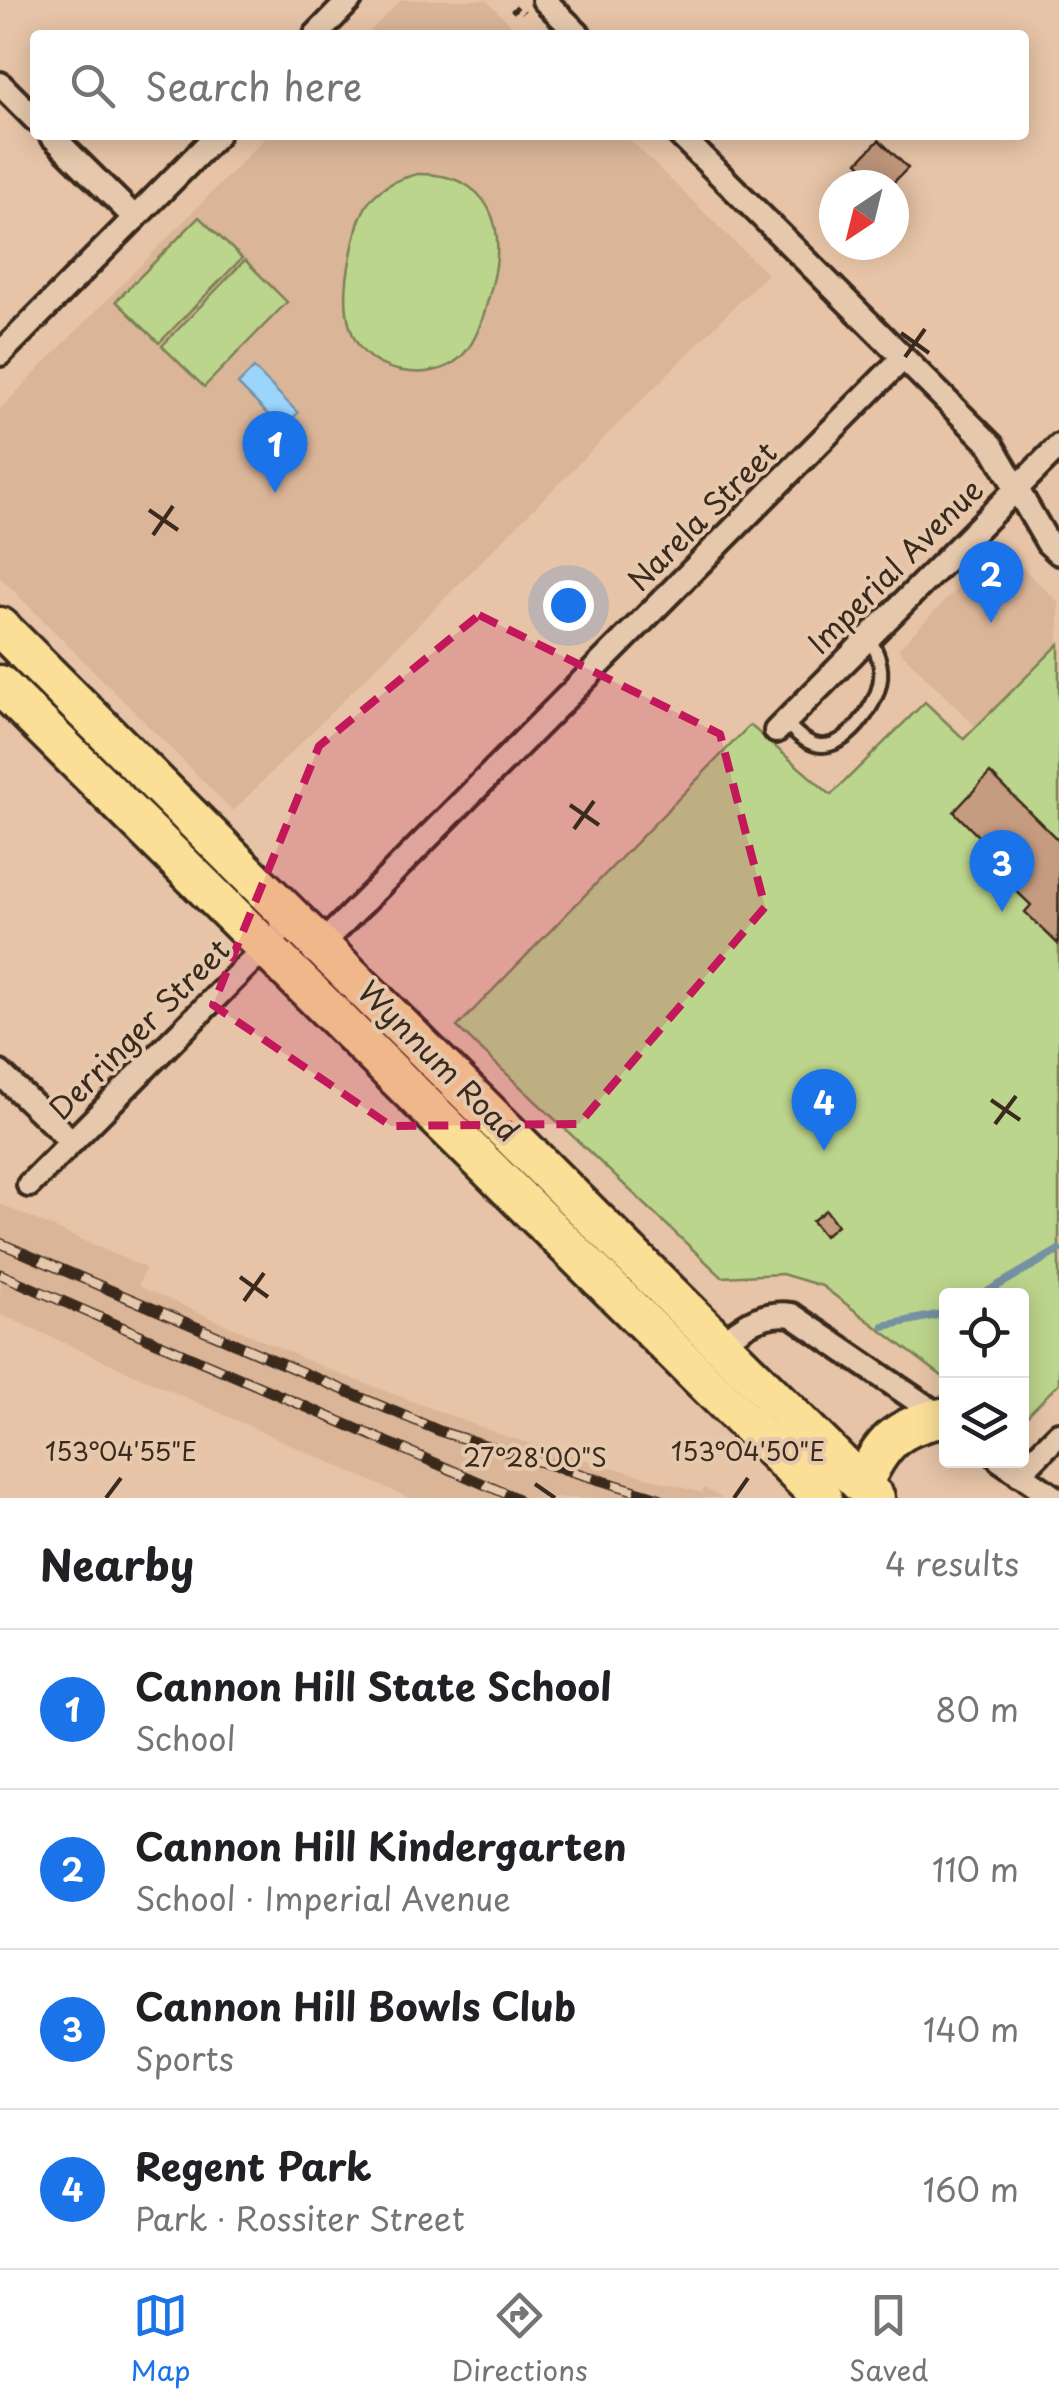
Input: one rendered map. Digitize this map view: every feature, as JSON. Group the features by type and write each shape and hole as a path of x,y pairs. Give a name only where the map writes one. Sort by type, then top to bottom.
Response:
{"main road":[{"name":"Wynnum Road","path":"0,628 722,1342 868,1492"},
{"name":"Wynnum Road","path":"0,685 822,1498"},
{"path":"868,1492 886,1440 915,1423 939,1421"}],"street":[{"path":"321,30 350,0"},
{"path":"544,0 575,30"},
{"path":"0,84 30,114"},
{"path":"56,140 135,218"},
{"path":"0,354 212,140"},
{"path":"685,140 992,446 1059,553"},
{"name":"Narela Street","path":"279,960 321,945 903,358"},
{"name":"Imperial Avenue","path":"781,726 1059,446"},
{"name":"Derringer Street","path":"29,1186 72,1141 279,960 294,918"},
{"path":"0,1074 72,1141"},
{"path":"690,1368 765,1315 792,1315 939,1417"},
{"path":"1029,1454 1059,1434"},
{"path":"1011,1468 1055,1498"}],"lane":[{"path":"781,726 811,744 824,746 854,729 876,696 880,680 880,658 869,637"}],"path":[{"path":"512,12 518,6"}],"highlighted area":[{"path":"479,615 720,734 765,907 579,1124 391,1126 213,1005 319,746"}],"shaded area":[{"path":"401,0 486,0 517,30 371,30"},
{"path":"263,140 630,140 767,274 233,811 0,577 0,409"},
{"path":"1010,556 1059,603 1059,644 976,727 898,649 986,559"},
{"path":"0,1204 145,1268 138,1286 332,1371 507,1437 702,1493 704,1488 722,1498 409,1498 0,1314"}],"green space":[{"path":"417,174 442,176 463,183 478,194 495,226 497,245 496,267 475,336 458,360 430,372 410,372 371,359 351,331 347,314 348,275 356,233 367,205 387,186"},
{"path":"199,217 242,258 159,343 116,301"},
{"path":"245,260 287,302 204,387 162,346"},
{"path":"1059,644 1059,1383 1029,1414 1029,1288 939,1288 939,1374 822,1286 782,1274 722,1277 457,1027 750,725 831,795 925,702 964,739"}],"water":[{"path":"254,368 298,413 282,429 238,384"}],"building":[{"path":"879,140 908,168 862,170 858,162"},
{"path":"990,773 1059,841 1058,944 1025,912 1031,905 1006,881 1014,872 954,812"},
{"path":"826,1210 837,1225 824,1236 812,1221"}],"waterway":[{"path":"994,1288 1059,1250"},
{"path":"884,1326 939,1314"}],"railway":[{"path":"0,1243 442,1432 659,1498"},
{"path":"0,1274 516,1498"}],"place":[{"name":"Cannon Hill State School","path":"275,493"},
{"name":"Cannon Hill Kindergarten","path":"991,623"},
{"name":"Cannon Hill Bowls Club","path":"1002,912"},
{"name":"Regent Park","path":"824,1151"}]}
